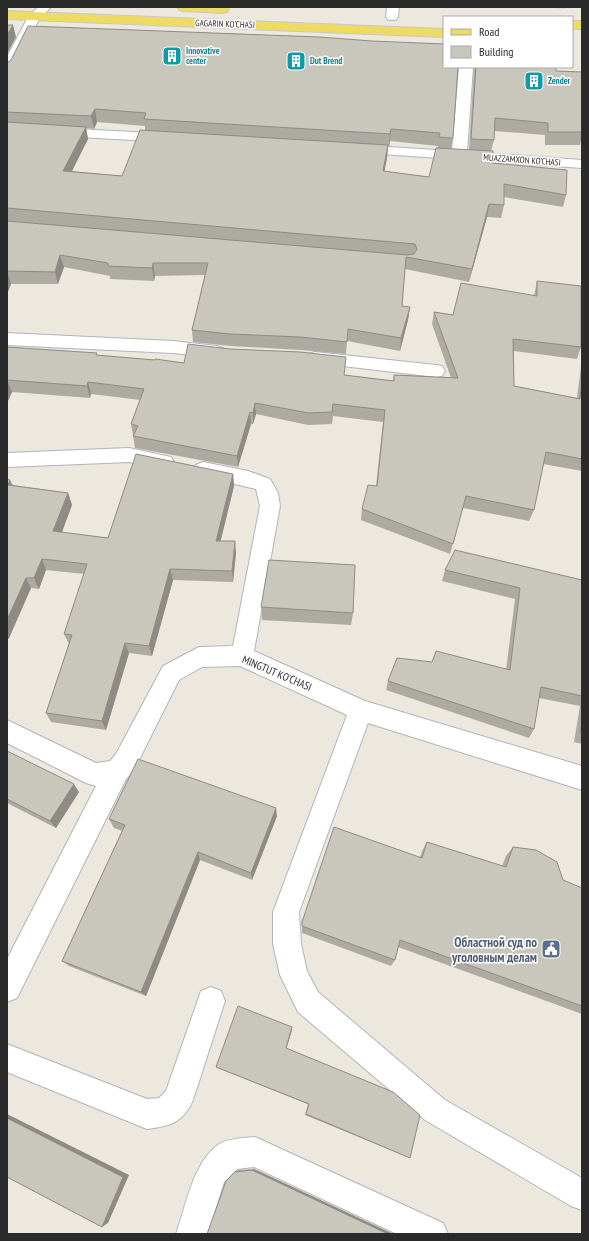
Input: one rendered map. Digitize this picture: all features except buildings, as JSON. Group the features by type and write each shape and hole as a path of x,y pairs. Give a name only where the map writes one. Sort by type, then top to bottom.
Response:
{"main road":[{"name":"GAGARIN KO'CHASI","path":"182,7 237,10"},
{"path":"377,16 393,12 407,17"},
{"name":"GAGARIN KO'CHASI","path":"7,15 443,33"}],"street":[{"path":"7,70 34,17 46,7"},
{"path":"459,155 466,68"},
{"path":"7,129 183,139"},
{"name":"MUAZZAMXON KO'CHASI","path":"341,148 582,164"},
{"path":"7,339 173,347 231,354"},
{"path":"300,357 436,371"},
{"path":"7,460 129,455 248,478 263,484 268,494 270,506 242,656"},
{"name":"MINGTUT KO'CHASI","path":"7,988 117,771 125,762 171,673 199,657 242,656 361,710 582,778"},
{"path":"361,710 286,912 287,944 294,975 308,1002 435,1110 582,1195"},
{"path":"7,731 95,774 117,771"},
{"path":"7,1058 147,1114 166,1112 178,1100 211,1001"},
{"path":"192,1234 212,1173 230,1155 255,1152 432,1234"}],"place":[{"name":"Innovative center","path":"172,56"},
{"name":"Dut Brend","path":"296,61"},
{"name":"Zender","path":"534,81"},
{"name":"Областной суд по уголовным делам","path":"551,949"}]}
